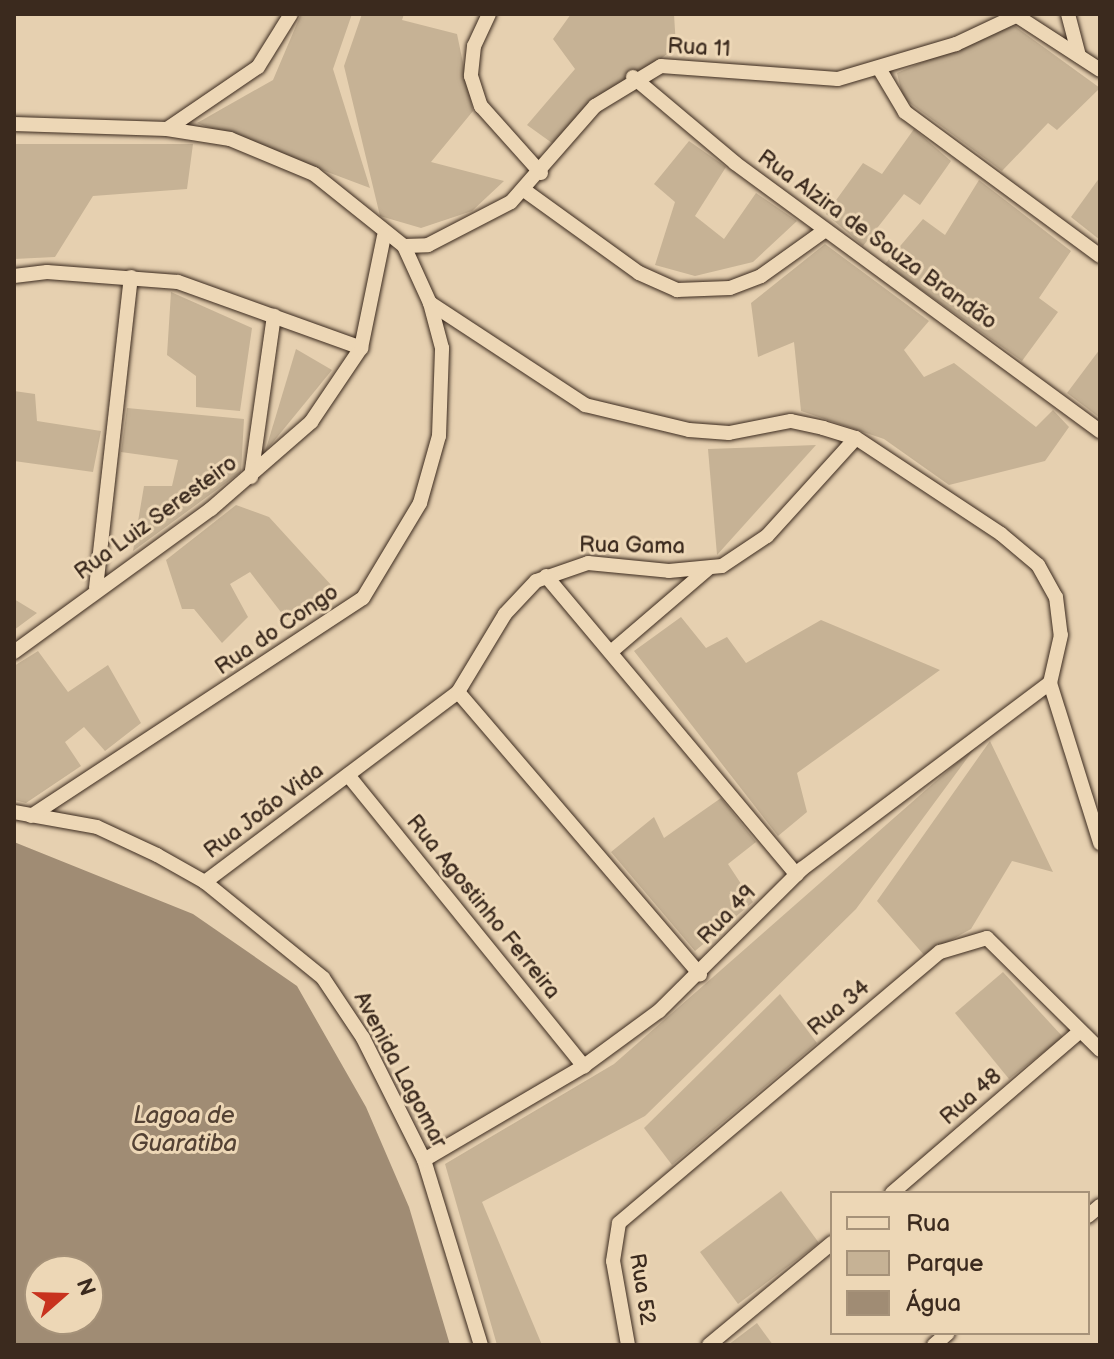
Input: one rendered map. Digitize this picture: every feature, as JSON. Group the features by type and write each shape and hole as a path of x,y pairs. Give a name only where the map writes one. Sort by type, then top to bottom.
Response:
{"street":[{"path":"167,129 258,67 291,14"},
{"path":"489,14 474,46 471,76 481,106 541,173"},
{"path":"1068,14 1079,56"},
{"path":"1018,15 1100,70"},
{"name":"Rua 11","path":"404,246 459,232 524,190 595,106 633,77 661,66 792,80 880,70 1018,15"},
{"path":"880,70 905,112 1100,256"},
{"name":"Rua Alzira de Souza Brandão","path":"633,77 824,231 1100,431"},
{"path":"14,124 167,129 269,151 314,174 384,236 404,246"},
{"path":"524,190 639,273 677,290 730,288 761,276 824,231"},
{"name":"Rua Luiz Seresteiro","path":"14,652 96,588 251,477 311,422 361,348 384,236"},
{"name":"Rua do Congo","path":"31,816 363,598 420,503 439,436 442,348 430,303 404,246"},
{"path":"14,276 131,277 217,293 361,348"},
{"path":"96,588 131,277"},
{"path":"430,303 612,415 729,433 791,421 856,438 1038,565 1056,597 1061,635 1050,683 1100,843"},
{"path":"251,477 274,316"},
{"name":"Rua Gama","path":"348,775 458,692 505,614 546,576 588,563 709,568 744,556 856,438"},
{"path":"612,651 709,568"},
{"path":"546,576 797,875"},
{"name":"Rua 49","path":"424,1160 584,1066 700,974 797,875 943,767 1008,708 1050,683"},
{"path":"458,692 700,974"},
{"name":"Rua João Vida","path":"205,882 348,775"},
{"name":"Rua Agostinho Ferreira","path":"348,775 584,1066"},
{"name":"Avenida Lagomar","path":"14,812 97,827 205,882 293,950 340,1000 424,1160 481,1345"},
{"name":"Rua 34","path":"613,1239 632,1208 960,940 987,938 1078,1033 1100,1050"},
{"name":"Rua 48","path":"894,1191 1078,1033"},
{"name":"Rua 52","path":"613,1239 628,1345"},
{"path":"709,1345 830,1245"}],"green space":[{"path":"301,14 352,14 333,69 370,188 197,123 273,80"},
{"path":"362,14 404,14 402,20 457,34 473,111 431,162 504,181 472,211 421,228 380,216 344,66"},
{"path":"571,14 674,14 676,47 552,143 527,125 575,69 553,39"},
{"path":"1012,24 1100,88 1057,130 1048,123 1002,171 903,98 897,73"},
{"path":"914,129 951,161 920,205 904,194 863,246 826,214 863,163 882,174"},
{"path":"689,141 726,167 695,216 724,239 756,193 797,221 753,262 695,276 655,265 675,202 654,184"},
{"path":"14,144 193,144 187,189 93,196 55,257 14,259"},
{"path":"1100,177 1100,240 1071,217"},
{"path":"979,180 1071,251 1039,298 1058,312 1022,361 885,264 923,219 945,235"},
{"path":"825,244 929,321 904,350 924,377 954,363 1036,427 1053,410 1069,427 1045,461 949,485 884,439 801,411 794,342 758,357 751,303"},
{"path":"171,292 252,328 240,411 196,407 196,376 167,355"},
{"path":"296,349 332,370 265,452"},
{"path":"1100,349 1100,418 1067,393"},
{"path":"14,391 35,394 37,421 101,431 93,472 14,461"},
{"path":"127,408 244,419 241,472 133,551 144,486 172,486 178,460 121,452"},
{"path":"816,445 717,555 708,449"},
{"path":"236,505 269,517 332,586 287,620 250,572 230,584 248,617 222,643 194,609 182,609 166,560"},
{"path":"14,599 37,613 14,630"},
{"path":"681,617 706,648 727,637 746,663 821,620 940,670 797,773 807,812 778,836 634,651"},
{"path":"38,651 68,692 108,665 141,723 105,751 84,727 65,742 81,766 26,803 14,800 14,666"},
{"path":"990,741 1053,872 1012,861 971,929 924,955 877,901"},
{"path":"977,745 856,909 645,1116 482,1202 542,1345 497,1345 445,1164 614,1064"},
{"path":"721,798 756,842 728,864 753,902 695,951 611,852 654,817 664,838"},
{"path":"1003,972 1063,1037 1009,1079 955,1013"},
{"path":"780,994 817,1043 672,1165 644,1128"},
{"path":"781,1191 819,1243 738,1304 700,1252"},
{"path":"757,1323 773,1345 728,1345"}],"water":[{"name":"Lagoa de Guaratiba","path":"14,842 193,914 297,986 366,1107 409,1207 450,1345 14,1345"}]}
